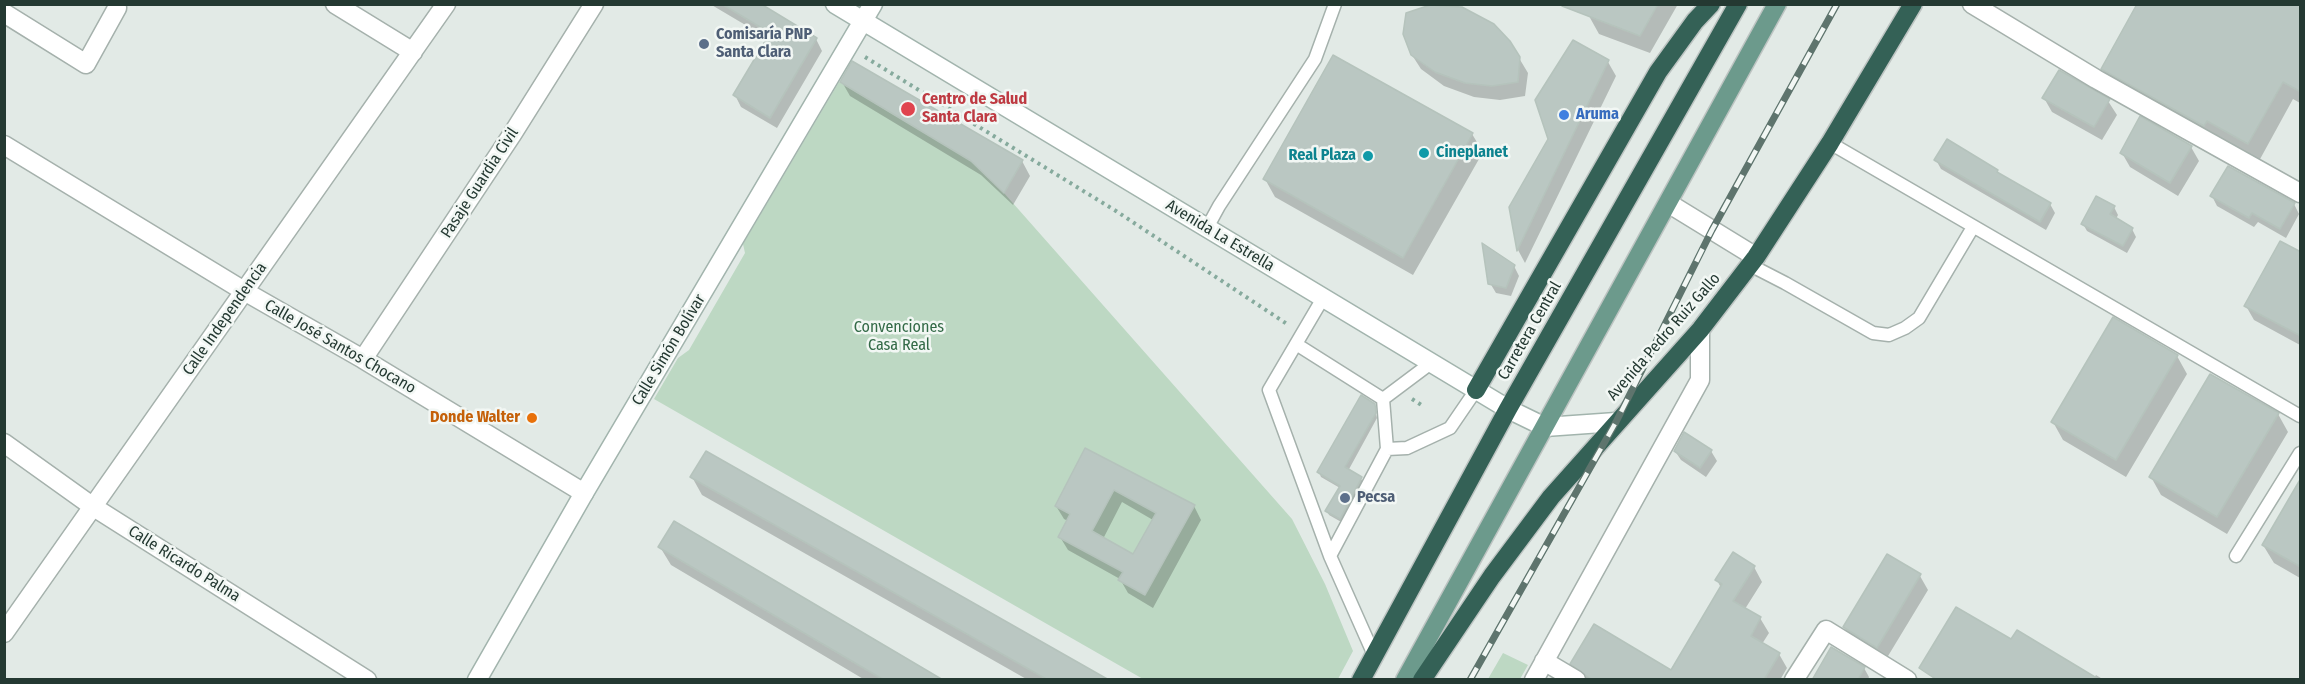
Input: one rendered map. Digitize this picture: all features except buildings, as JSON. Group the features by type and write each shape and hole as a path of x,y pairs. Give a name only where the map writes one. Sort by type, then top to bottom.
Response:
{"highway":[{"path":"1476,390 1658,72 1695,21 1711,4"},
{"name":"Carretera Central","path":"1360,680 1508,409 1738,4"},
{"name":"Avenida Pedro Ruiz Gallo","path":"1422,680 1492,576 1551,497 1700,330 1753,261 1830,143 1913,4"}],"main road":[{"path":"1405,680 1777,4"}],"street":[{"path":"335,4 413,52"},
{"name":"Calle Independencia","path":"4,633 446,4"},
{"name":"Pasaje Guardia Civil","path":"363,360 513,133 594,4"},
{"name":"Avenida La Estrella","path":"835,4 1508,409 1545,426 1616,422"},
{"name":"Calle Simón Bolívar","path":"477,680 584,493 873,4"},
{"path":"1972,4 2096,79 2301,193"},
{"path":"4,13 86,64 117,8"},
{"name":"Calle José Santos Chocano","path":"4,145 584,493"},
{"path":"1668,203 1753,261"},
{"path":"1534,680 1700,380 1700,330"},
{"name":"Calle Ricardo Palma","path":"4,443 93,506 367,680"},
{"path":"1794,680 1826,630 1907,680"},
{"path":"1544,661 1576,680"}],"lane":[{"path":"1207,228 1315,58 1335,4"},
{"path":"1830,143 2301,416"},
{"path":"1753,261 1785,283 1873,333 1890,335 1919,318 1973,227"},
{"path":"1323,298 1269,390 1330,556 1374,655"},
{"path":"1299,339 1383,399 1387,449 1330,556"},
{"path":"1383,399 1431,363"},
{"path":"1387,449 1407,448 1450,428 1476,390"},
{"path":"2236,556 2301,453"}],"path":[{"path":"849,47 1116,211 1299,339"},
{"path":"1396,388 1423,406"}],"green space":[{"name":"Convenciones Casa Real","path":"839,82 971,161 1004,193 1292,519 1325,584 1353,651 1338,679 1143,679 654,399 678,358 689,350 745,253 743,244"},
{"path":"1503,653 1528,665 1520,679 1488,679"}],"railway":[{"path":"1470,680 1616,422 1712,230 1837,4"}],"place":[{"name":"Comisaría PNP Santa Clara","path":"704,44"},
{"name":"Centro de Salud Santa Clara","path":"908,109"},
{"name":"Aruma","path":"1564,115"},
{"name":"Cineplanet","path":"1424,153"},
{"name":"Real Plaza","path":"1368,156"},
{"name":"Donde Walter","path":"532,418"},
{"name":"Pecsa","path":"1345,498"}]}
